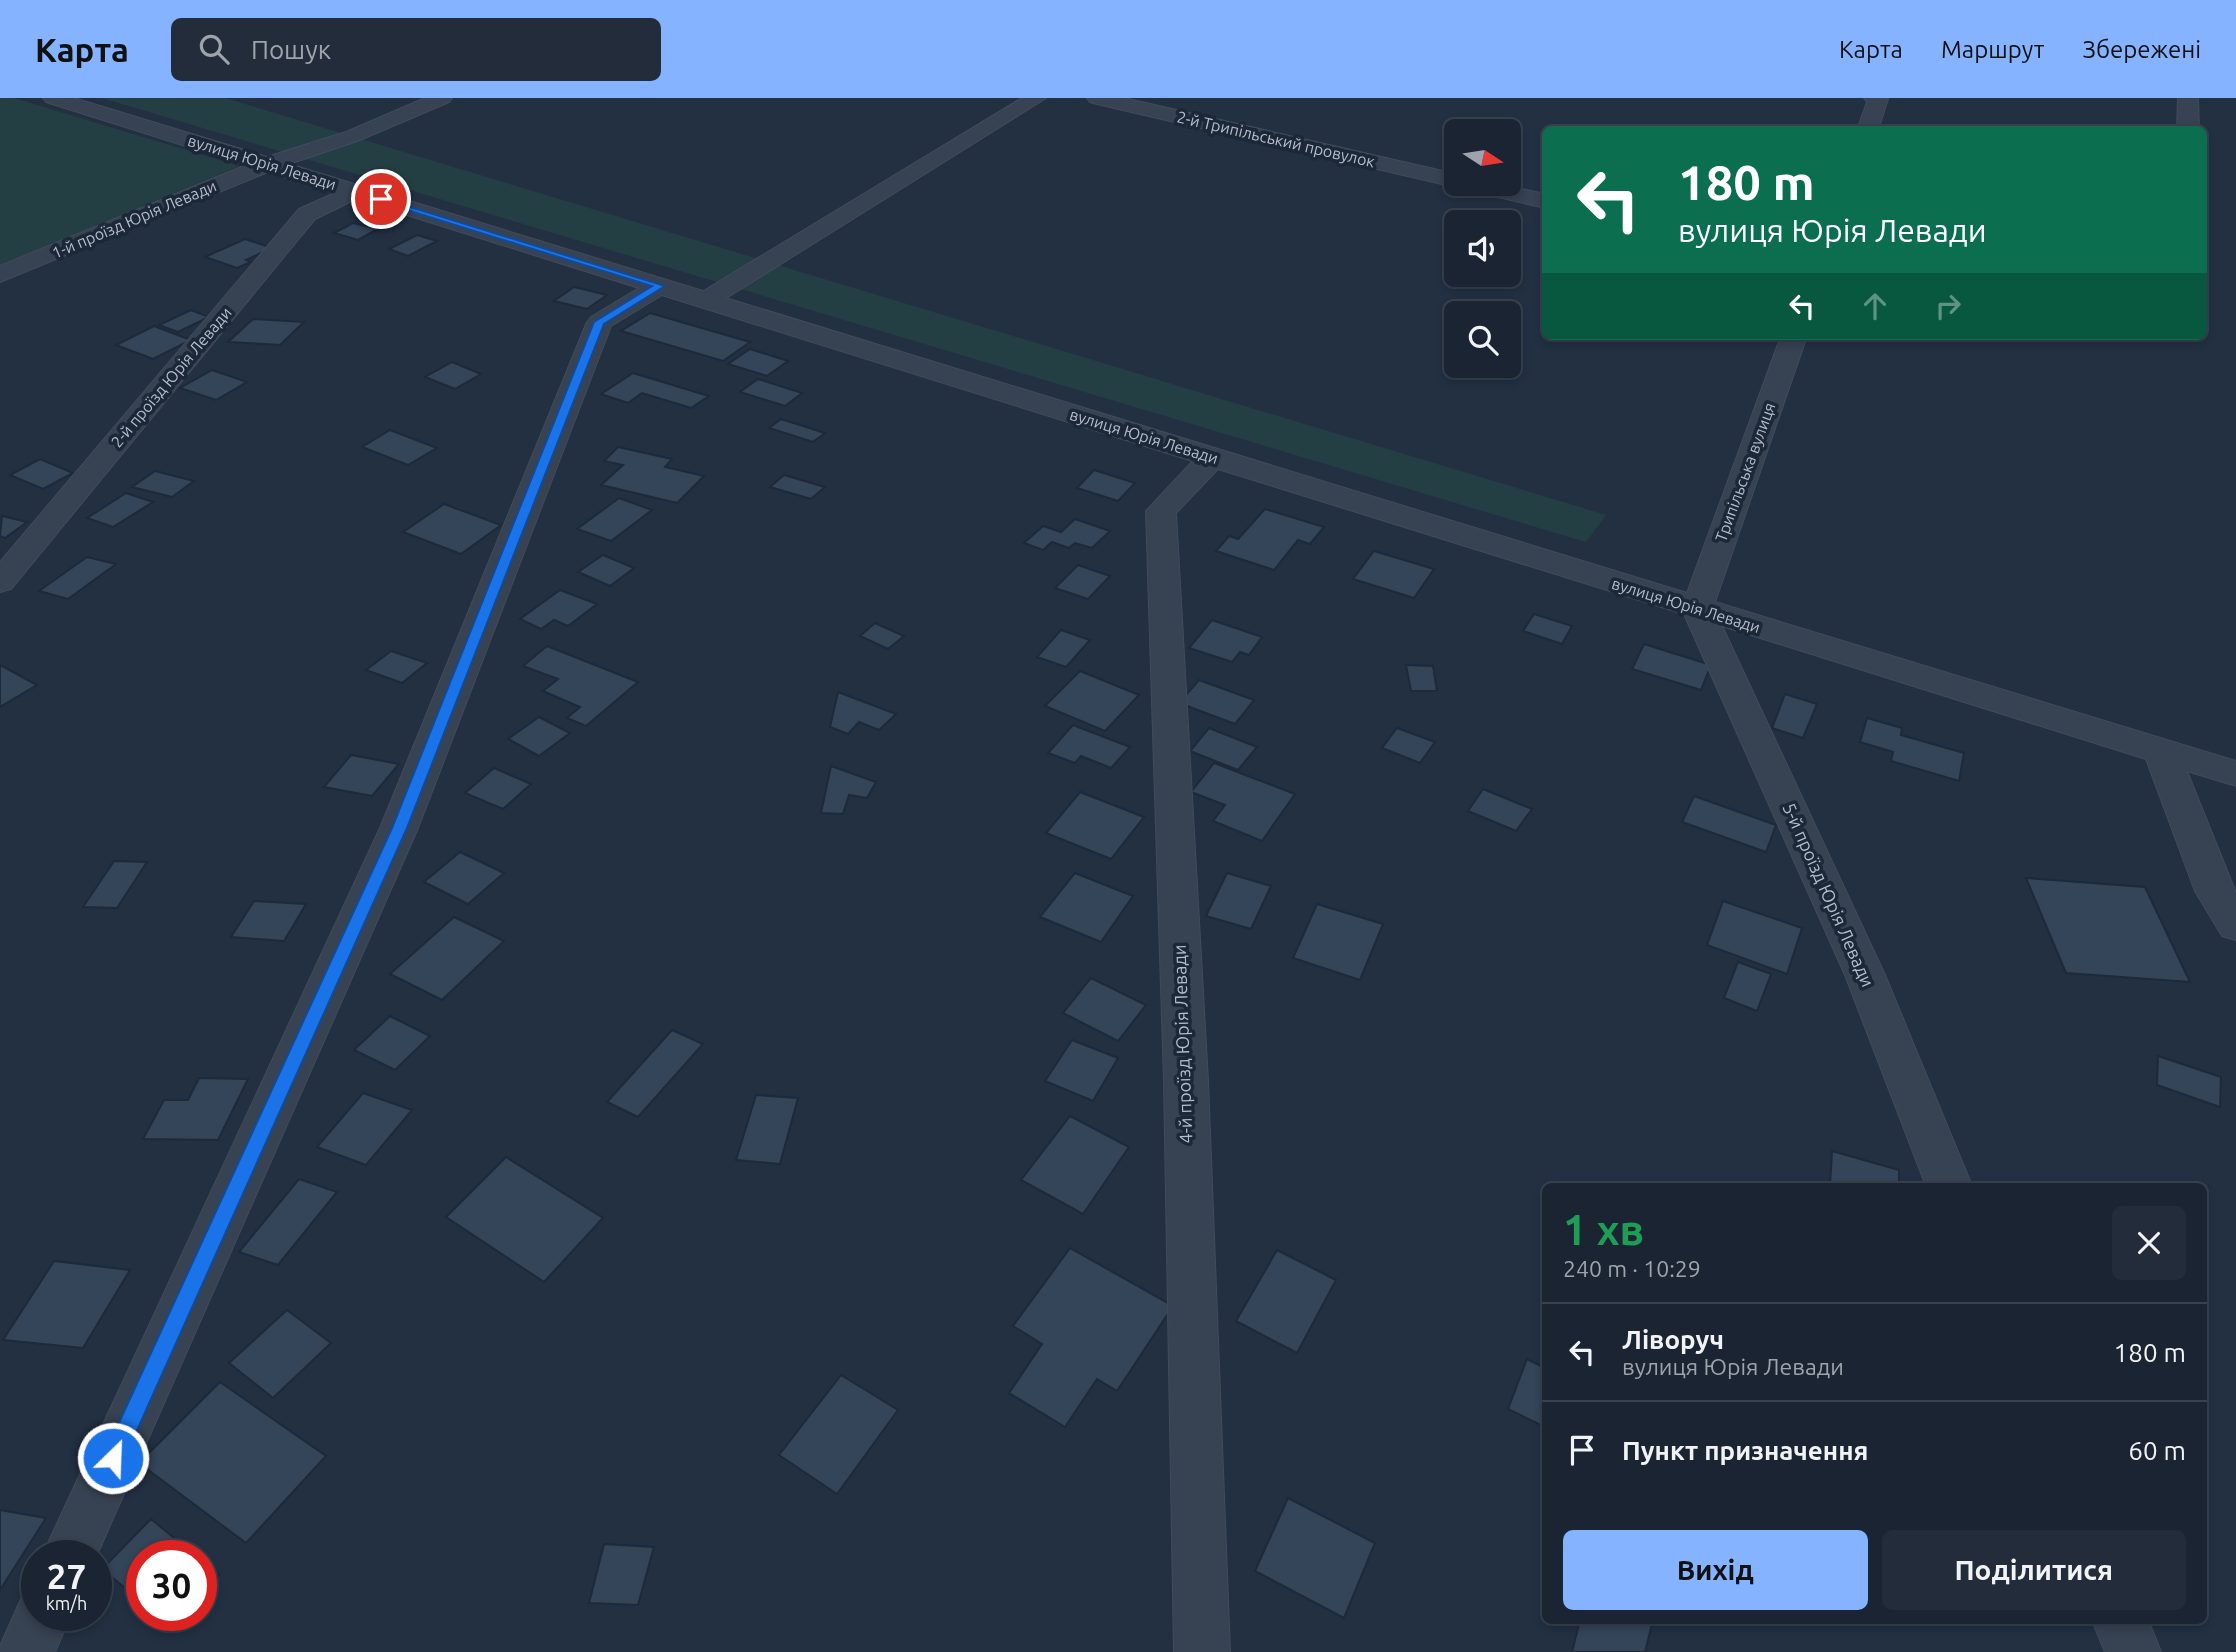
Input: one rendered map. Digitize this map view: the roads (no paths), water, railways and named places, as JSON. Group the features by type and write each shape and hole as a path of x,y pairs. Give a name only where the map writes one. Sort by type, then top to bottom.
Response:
{"street":[{"name":"вулиця Юрія Левади","path":"53,98 2236,774"},
{"name":"1-й проїзд Юрія Левади","path":"0,275 267,164 353,136 442,98"},
{"path":"706,300 1036,98"},
{"name":"2-й Трипільський провулок","path":"1097,98 1444,178"},
{"path":"1868,126 1876,98"},
{"path":"2188,98 2188,126"},
{"name":"2-й проїзд Юрія Левади","path":"0,582 307,214 356,191"},
{"path":"1521,196 1542,200"},
{"path":"76,1540 399,828 600,322 660,286"},
{"name":"Трипільська вулиця","path":"1697,608 1793,340"},
{"name":"4-й проїзд Юрія Левади","path":"1202,1652 1171,688 1161,510 1213,457"},
{"name":"5-й проїзд Юрія Левади","path":"1697,608 1865,975 1948,1183"},
{"path":"2161,751 2214,891 2236,925"},
{"path":"2122,1624 2133,1652"},
{"path":"26,1652 36,1631"}]}
